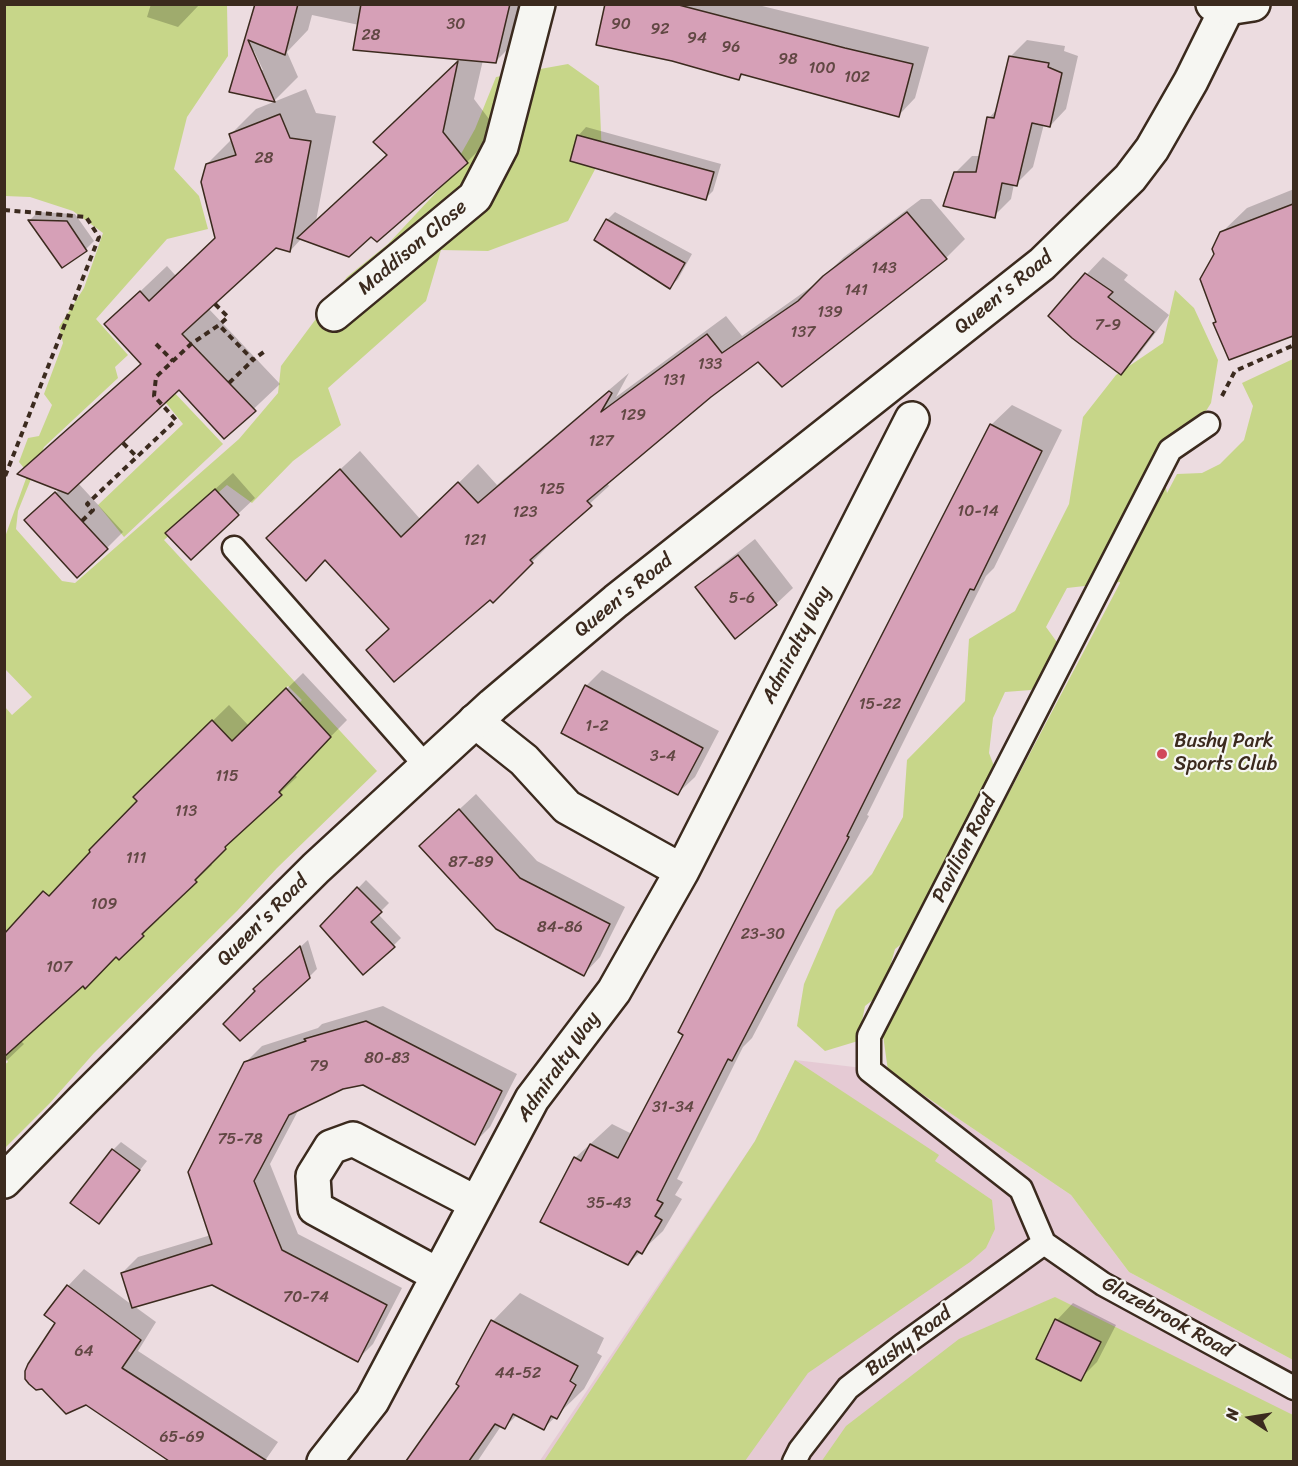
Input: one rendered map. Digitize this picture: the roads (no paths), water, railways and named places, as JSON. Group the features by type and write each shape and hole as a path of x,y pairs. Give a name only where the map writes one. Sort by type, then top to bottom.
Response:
{"street":[{"name":"Maddison Close","path":"334,314 475,197 501,147 538,4"},
{"name":"Queen's Road","path":"4,1181 308,877 475,721 616,601 1042,264 1130,178 1152,149 1231,6"},
{"name":"Admiralty Way","path":"324,1461 372,1401 532,1099 614,991 682,871 912,419"},
{"path":"475,721 524,760 567,807 682,871"},
{"path":"438,1275 315,1208 313,1176 331,1147 353,1139 476,1203"}],"lane":[{"name":"Pavilion Road","path":"1044,1243 1021,1190 869,1070 869,1036 1170,450 1208,424"},
{"path":"234,548 426,766"},
{"name":"Glazebrook Road","path":"1044,1243 1102,1284 1293,1388"},
{"name":"Bushy Road","path":"794,1461 848,1388 903,1345 1044,1243"}],"place":[{"name":"Bushy Park Sports Club","path":"1162,754"}]}
